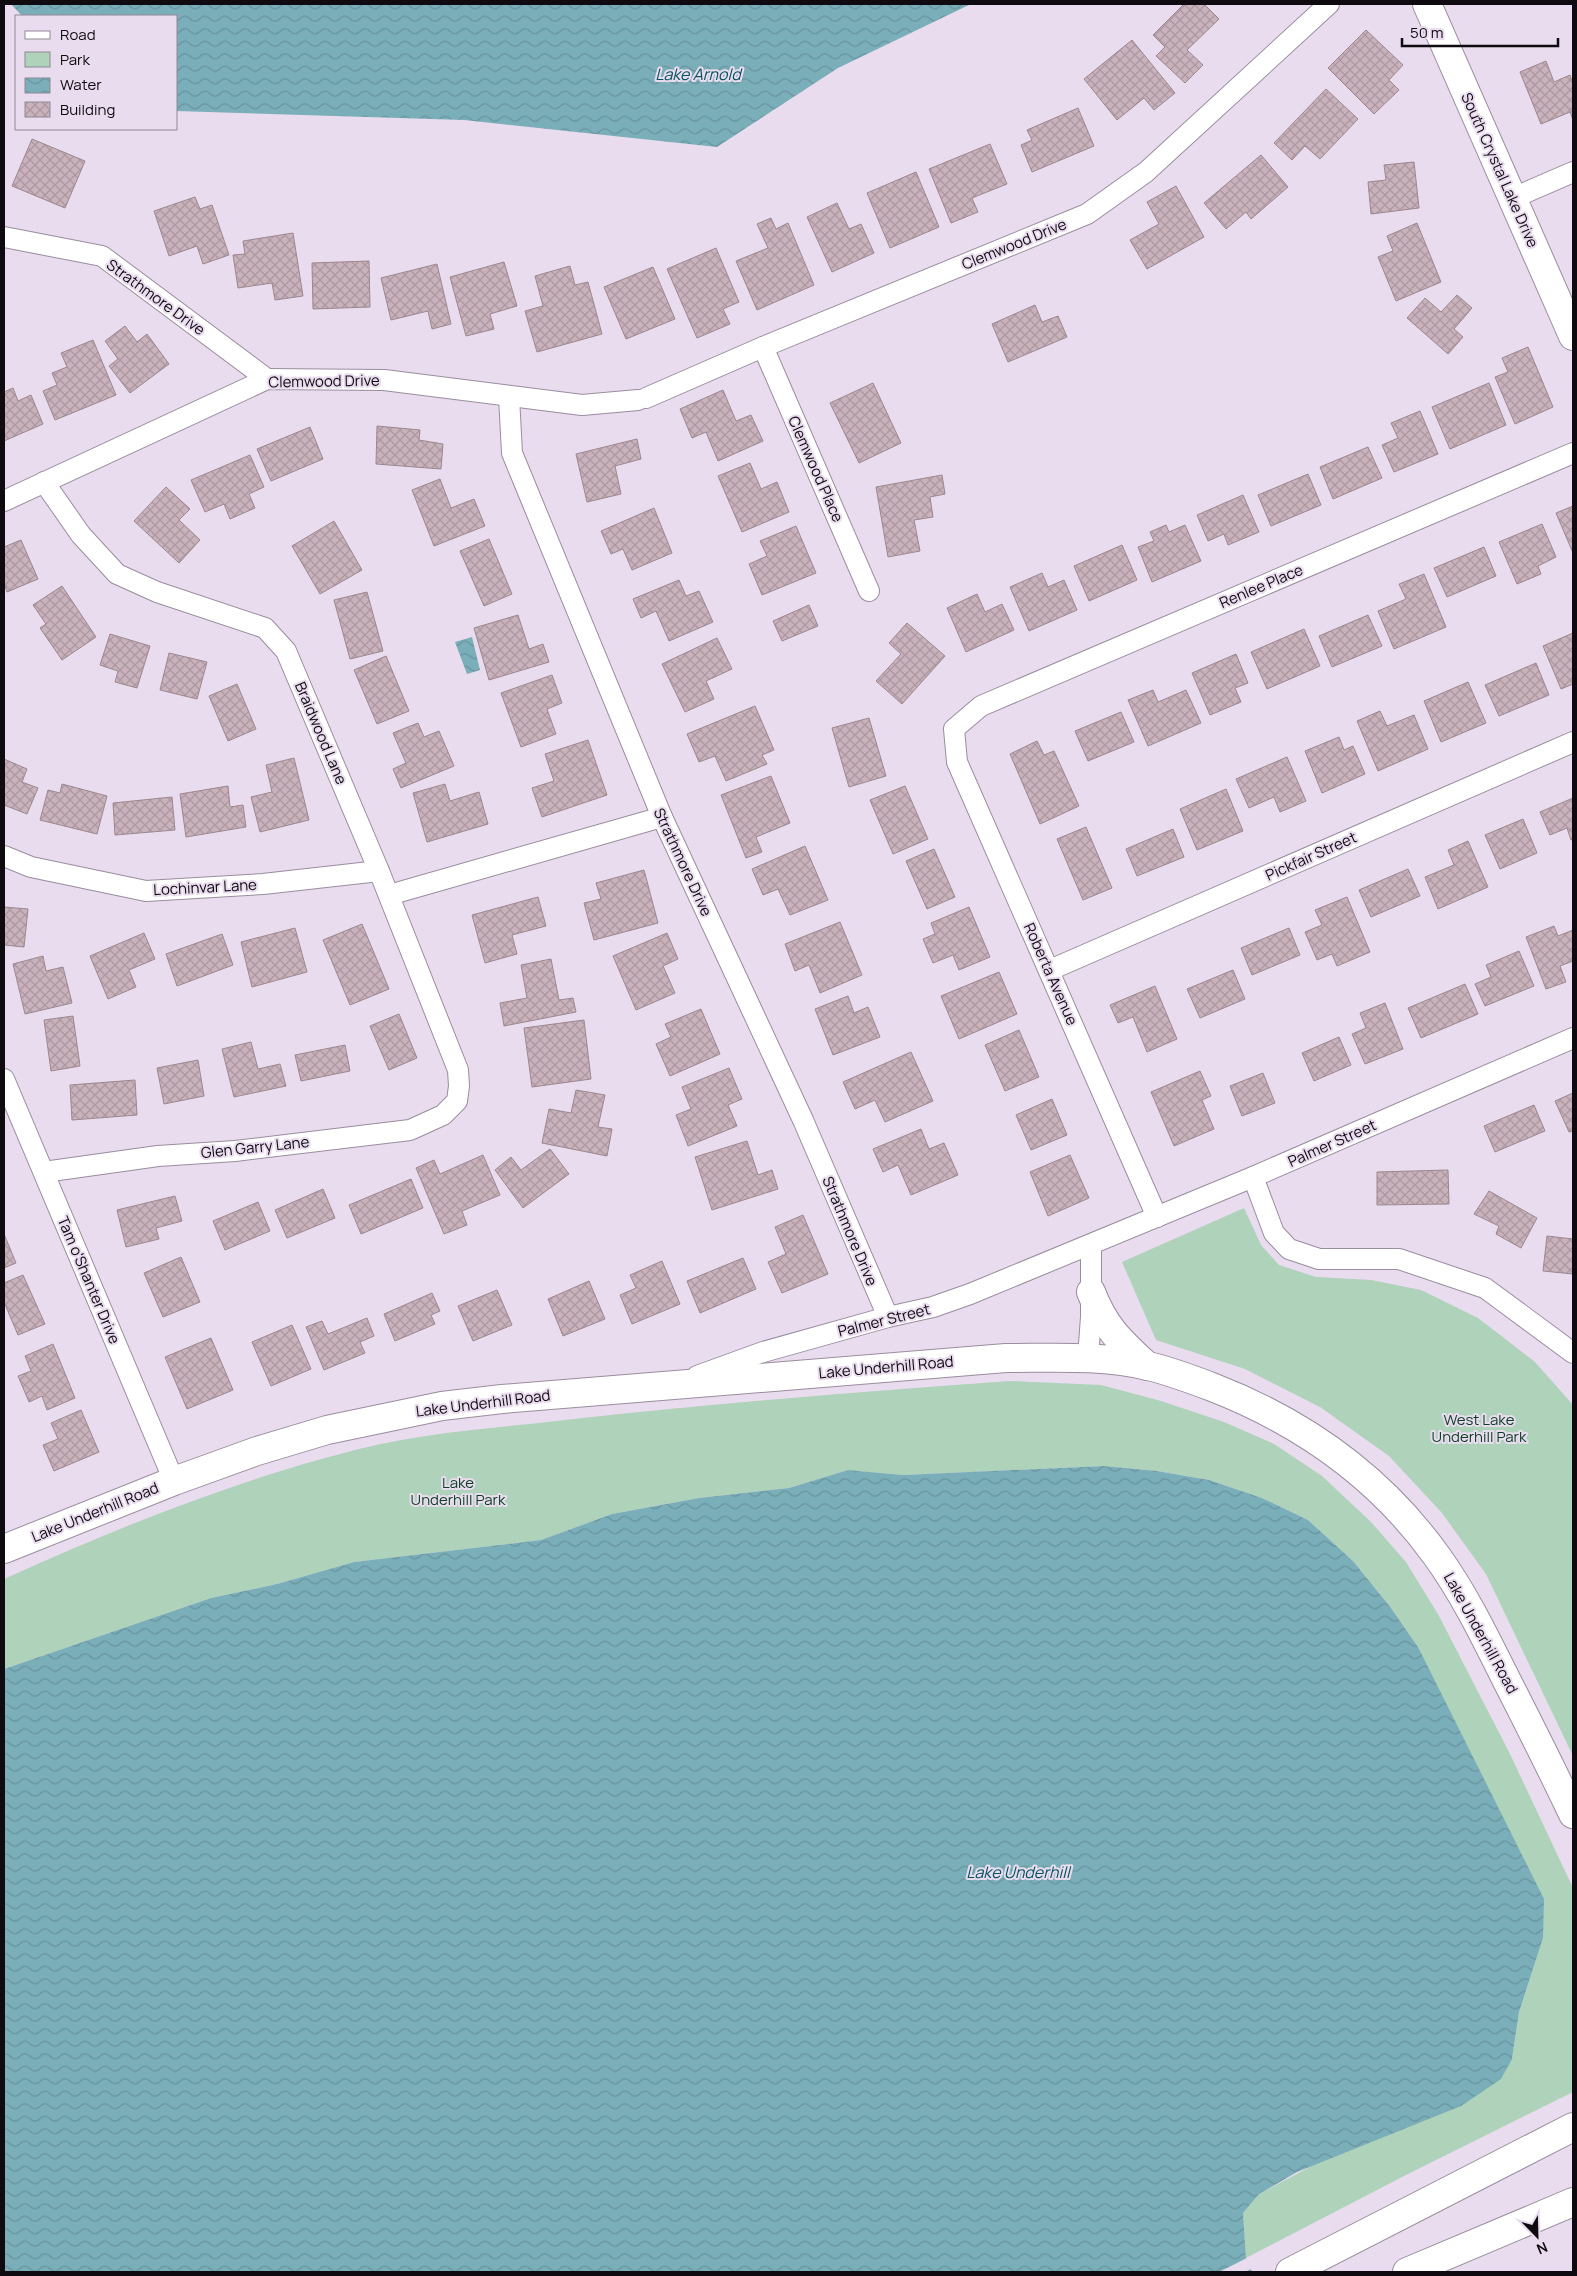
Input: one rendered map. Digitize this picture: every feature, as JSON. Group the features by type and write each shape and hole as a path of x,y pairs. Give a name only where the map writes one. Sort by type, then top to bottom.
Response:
{"main road":[{"name":"South Crystal Lake Drive","path":"1427,4 1573,336"},
{"path":"1091,1292 1100,1315 1115,1337 1147,1366"},
{"name":"Lake Underhill Road","path":"4,1549 174,1481 257,1452 318,1433 389,1416 442,1406 502,1398 1006,1358 1088,1358 1147,1366 1221,1390 1288,1421 1317,1439 1347,1462 1394,1504 1437,1556 1473,1613 1573,1814"},
{"path":"1290,2272 1573,2127"},
{"path":"1407,2272 1573,2202"}],"street":[{"name":"Clemwood Drive","path":"4,500 267,379 384,380 582,405 642,399 762,347 1087,214 1146,172 1329,4"},
{"path":"1513,198 1573,172"},
{"name":"Strathmore Drive","path":"4,237 102,256 267,379"},
{"name":"Clemwood Place","path":"762,347 869,591"},
{"name":"Strathmore Drive","path":"509,397 512,453 662,817 803,1120 888,1317"},
{"name":"Renlee Place","path":"954,729 982,706 1573,453"},
{"name":"Braidwood Lane","path":"44,482 81,535 117,574 157,592 265,628 286,651 389,895 458,1070 459,1086 457,1101"},
{"name":"Roberta Avenue","path":"954,729 957,762 1157,1217"},
{"name":"Pickfair Street","path":"1050,970 1573,742"},
{"path":"389,895 662,817"},
{"name":"Lochinvar Lane","path":"4,856 31,866 146,891 263,884 379,871"},
{"name":"Palmer Street","path":"674,1385 763,1352 888,1317 934,1307 1091,1245 1253,1177 1573,1038"},
{"name":"Tam o'Shanter Drive","path":"4,1079 174,1481"},
{"name":"Glen Garry Lane","path":"44,1172 158,1156 235,1151 410,1130 443,1116 457,1101"},
{"path":"1253,1177 1274,1233 1289,1249 1319,1259 1399,1259 1485,1288 1573,1352"},
{"path":"1088,1358 1091,1245"}],"green space":[{"name":"West Lake Underhill Park","path":"1244,1208 1261,1245 1279,1265 1316,1277 1371,1280 1421,1290 1478,1318 1535,1362 1573,1405 1573,1756 1486,1574 1442,1513 1389,1456 1320,1407 1245,1369 1156,1340 1122,1262"},
{"name":"Lake Underhill Park","path":"1010,1381 1101,1385 1161,1401 1224,1422 1274,1444 1322,1476 1371,1522 1406,1562 1439,1616 1510,1754 1573,1888 1573,2092 1404,2176 1246,2258 1243,2213 1259,2194 1512,2059 1519,2012 1543,1938 1418,1647 1391,1608 1353,1561 1308,1520 1262,1498 1209,1480 1157,1471 1104,1466 903,1475 848,1470 789,1488 699,1498 612,1514 541,1540 354,1562 277,1584 211,1598 4,1669 4,1579 178,1506 313,1461 384,1443 462,1431 732,1403"}],"water":[{"name":"Lake Arnold","path":"11,4 971,4 838,68 717,147 464,120 178,111 178,15 21,15"},
{"path":"472,637 480,670 467,674 455,642"},
{"name":"Lake Underhill","path":"1104,1466 1157,1471 1209,1480 1262,1498 1308,1520 1353,1561 1391,1608 1418,1647 1544,1899 1543,1938 1519,2012 1512,2059 1501,2079 1461,2106 1297,2172 1259,2194 1243,2213 1246,2258 1252,2272 4,2272 4,1669 211,1598 277,1584 354,1562 541,1540 612,1514 699,1498 789,1488 848,1470 903,1475"}],"pier":[{"path":"1249,2257 1253,2268 1245,2272 1219,2272"}],"building":[{"path":"1184,4 1204,4 1219,19 1187,50 1203,65 1185,83 1156,56 1165,47 1153,35"},
{"path":"1366,30 1403,65 1389,80 1399,90 1374,114 1328,68"},
{"path":"1132,40 1175,93 1154,110 1144,98 1117,120 1084,79"},
{"path":"1546,61 1554,82 1570,75 1573,84 1573,120 1570,112 1541,124 1520,72"},
{"path":"1326,89 1358,119 1320,159 1305,146 1292,160 1274,143"},
{"path":"1078,108 1094,146 1032,172 1021,145 1032,140 1027,130"},
{"path":"32,139 85,161 65,208 12,186"},
{"path":"990,144 1007,184 972,198 978,212 951,223 929,169"},
{"path":"1261,155 1288,187 1251,219 1246,212 1226,229 1204,203"},
{"path":"1414,162 1419,208 1371,214 1368,182 1386,180 1384,165"},
{"path":"916,172 939,227 890,248 867,193"},
{"path":"1176,186 1204,237 1147,269 1130,240 1159,224 1147,202"},
{"path":"195,197 200,209 212,205 229,255 203,264 197,246 169,256 154,211"},
{"path":"837,203 849,229 861,224 874,253 832,272 807,217"},
{"path":"771,218 776,229 788,223 814,285 757,310 736,261 768,248 757,224"},
{"path":"1417,223 1441,282 1396,301 1378,257 1393,251 1387,236"},
{"path":"293,233 303,296 275,300 272,283 238,288 233,255 245,254 243,241"},
{"path":"716,248 739,302 723,309 730,324 697,338 667,269"},
{"path":"369,261 370,307 313,309 312,263"},
{"path":"504,262 517,306 490,314 494,329 466,336 450,277"},
{"path":"437,264 451,324 432,329 428,311 391,320 381,278"},
{"path":"570,266 575,285 588,282 602,334 537,352 525,311 543,306 535,276"},
{"path":"653,267 675,319 626,339 604,287"},
{"path":"1457,295 1472,308 1454,329 1463,337 1448,354 1407,318 1425,298 1441,312"},
{"path":"1035,305 1042,322 1058,316 1067,337 1008,362 992,324"},
{"path":"125,326 137,342 147,334 169,364 130,393 109,366 118,359 105,341"},
{"path":"93,340 116,395 55,420 43,391 57,385 52,373 67,367 61,353"},
{"path":"1528,347 1553,407 1515,424 1495,377 1508,372 1502,358"},
{"path":"873,383 901,443 859,463 830,403"},
{"path":"1489,383 1506,425 1450,449 1432,407"},
{"path":"13,388 18,401 31,395 43,424 4,441 4,392"},
{"path":"723,390 736,421 751,415 763,441 718,461 706,432 692,438 680,409"},
{"path":"1420,411 1438,454 1394,472 1382,445 1398,438 1391,423"},
{"path":"377,426 420,430 419,440 443,444 441,469 376,464"},
{"path":"310,427 323,459 271,481 257,449"},
{"path":"637,439 641,459 615,466 621,494 587,502 576,454"},
{"path":"1368,447 1382,478 1333,499 1320,467"},
{"path":"250,455 264,487 249,494 255,508 230,519 224,504 205,512 191,480"},
{"path":"750,463 761,489 777,482 789,512 742,532 718,476"},
{"path":"1308,474 1321,505 1271,526 1258,495"},
{"path":"942,475 945,494 930,497 933,517 914,520 920,551 888,557 876,487"},
{"path":"440,479 451,508 474,499 485,526 434,546 412,490"},
{"path":"166,487 190,509 179,520 200,540 179,563 134,521"},
{"path":"1243,495 1259,532 1228,545 1224,534 1208,541 1197,515"},
{"path":"1573,506 1573,553 1556,513"},
{"path":"654,508 672,553 632,570 623,549 611,554 601,531"},
{"path":"334,521 362,570 320,594 292,546"},
{"path":"1542,524 1556,557 1538,566 1541,574 1517,584 1499,542"},
{"path":"1166,525 1169,532 1185,525 1201,561 1152,582 1138,547 1154,541 1150,532"},
{"path":"796,526 816,573 762,595 749,564 767,556 760,541"},
{"path":"489,539 512,594 484,606 460,551"},
{"path":"21,540 38,579 7,592 4,583 4,547"},
{"path":"1122,545 1137,580 1089,601 1074,566"},
{"path":"1484,547 1496,576 1447,597 1434,568"},
{"path":"1042,573 1048,587 1064,580 1077,610 1029,631 1010,587"},
{"path":"1424,574 1446,627 1394,649 1378,611 1406,599 1399,584"},
{"path":"679,580 686,596 699,591 713,622 669,641 656,611 641,618 633,599"},
{"path":"62,586 96,637 62,660 40,628 46,624 33,605"},
{"path":"367,592 383,651 350,659 334,600"},
{"path":"977,594 985,612 1002,604 1014,630 966,652 947,608"},
{"path":"809,605 818,626 782,641 773,621"},
{"path":"518,615 529,649 543,644 549,662 489,680 474,628"},
{"path":"1368,615 1382,646 1332,667 1319,636"},
{"path":"907,623 945,656 902,704 876,681 901,654 889,643"},
{"path":"1304,629 1320,666 1267,689 1251,652"},
{"path":"1573,633 1573,684 1561,689 1543,646"},
{"path":"110,634 150,646 137,688 115,682 118,671 100,665"},
{"path":"717,638 732,669 706,681 714,699 685,712 662,664"},
{"path":"169,653 207,662 197,699 160,690"},
{"path":"1236,654 1248,683 1235,688 1241,702 1210,715 1192,673"},
{"path":"386,656 409,711 377,724 354,670"},
{"path":"1536,663 1549,695 1499,716 1485,685"},
{"path":"552,675 562,703 547,709 556,734 521,747 501,693"},
{"path":"1468,682 1486,723 1441,742 1424,701"},
{"path":"237,684 256,729 228,741 209,696"},
{"path":"1153,690 1158,702 1186,690 1201,723 1148,746 1128,700"},
{"path":"755,706 774,750 762,755 767,764 726,781 715,756 699,762 687,734"},
{"path":"1380,711 1387,726 1414,715 1428,749 1378,771 1357,721"},
{"path":"1121,712 1134,742 1088,761 1075,731"},
{"path":"869,718 886,776 849,787 832,728"},
{"path":"418,723 424,737 439,731 454,766 401,788 393,769 406,763 393,733"},
{"path":"1339,737 1344,750 1353,746 1365,774 1322,793 1305,751"},
{"path":"588,740 607,795 542,817 532,788 554,781 545,754"},
{"path":"1037,741 1044,755 1054,751 1079,806 1040,824 1010,754"},
{"path":"1287,757 1306,801 1280,812 1274,797 1249,808 1236,779"},
{"path":"294,758 309,820 260,832 251,797 272,792 266,765"},
{"path":"4,759 27,769 22,782 38,788 27,814 4,805"},
{"path":"771,776 790,823 756,837 762,852 746,858 721,795"},
{"path":"62,784 107,796 97,834 40,820 48,790 60,793"},
{"path":"445,784 450,801 479,792 488,824 427,842 413,793"},
{"path":"228,786 230,807 243,805 246,827 186,837 180,794"},
{"path":"905,786 928,839 893,854 870,800"},
{"path":"1226,789 1243,831 1197,850 1180,809"},
{"path":"172,797 175,830 115,835 113,803"},
{"path":"1573,798 1573,839 1571,840 1567,828 1550,835 1540,812"},
{"path":"1523,819 1537,853 1500,869 1485,835"},
{"path":"1086,827 1112,888 1083,900 1057,839"},
{"path":"1173,829 1184,857 1137,876 1126,849"},
{"path":"1468,841 1488,887 1438,909 1425,877 1454,865 1448,850"},
{"path":"805,846 828,900 790,915 778,889 763,895 752,869"},
{"path":"934,849 955,897 927,909 906,861"},
{"path":"1408,869 1420,896 1371,917 1359,890"},
{"path":"644,870 658,923 594,940 584,903 601,899 596,883"},
{"path":"538,897 546,926 512,935 517,954 485,963 472,915"},
{"path":"1347,897 1370,952 1337,966 1332,954 1317,960 1305,932 1322,925 1315,910"},
{"path":"4,907 28,909 24,947 4,945"},
{"path":"969,907 990,957 959,970 953,955 933,963 923,939 935,934 931,923"},
{"path":"840,922 862,975 820,993 809,965 795,971 785,944"},
{"path":"362,924 389,989 350,1005 323,940"},
{"path":"1554,926 1558,936 1573,930 1573,961 1560,966 1566,982 1546,989 1526,937"},
{"path":"295,928 307,972 252,987 241,942"},
{"path":"1289,928 1300,955 1252,975 1241,948"},
{"path":"144,933 155,959 129,970 136,987 108,999 90,956"},
{"path":"667,933 678,959 663,966 675,993 636,1010 613,956"},
{"path":"222,934 233,965 177,986 166,954"},
{"path":"1519,951 1534,986 1485,1006 1475,984 1491,977 1486,965"},
{"path":"43,956 46,971 63,967 72,1003 25,1014 13,964"},
{"path":"551,959 559,1000 573,998 576,1012 504,1026 500,1003 527,998 521,965"},
{"path":"1233,970 1245,999 1200,1018 1187,989"},
{"path":"999,972 1017,1014 959,1039 941,996"},
{"path":"1465,984 1478,1014 1421,1038 1408,1008"},
{"path":"1155,986 1177,1039 1147,1052 1133,1017 1118,1023 1110,1005"},
{"path":"848,996 854,1013 868,1007 880,1037 833,1055 815,1009"},
{"path":"1385,1003 1403,1049 1365,1064 1352,1034 1366,1028 1360,1013"},
{"path":"701,1009 720,1054 670,1076 656,1044 671,1037 665,1024"},
{"path":"399,1014 417,1058 389,1070 370,1026"},
{"path":"73,1016 80,1066 51,1071 44,1020"},
{"path":"584,1020 591,1079 532,1087 524,1028"},
{"path":"1019,1030 1039,1077 1005,1091 985,1045"},
{"path":"1339,1037 1351,1065 1314,1081 1302,1053"},
{"path":"251,1042 258,1069 280,1064 286,1086 234,1097 222,1049"},
{"path":"345,1045 350,1071 301,1081 295,1055"},
{"path":"911,1052 933,1101 885,1122 875,1100 855,1109 843,1082"},
{"path":"198,1060 204,1096 164,1104 157,1068"},
{"path":"729,1068 742,1099 728,1105 737,1126 688,1146 676,1115 691,1109 682,1087"},
{"path":"1200,1071 1211,1096 1202,1100 1214,1129 1174,1146 1151,1092"},
{"path":"1263,1073 1275,1103 1242,1116 1230,1086"},
{"path":"135,1080 137,1115 72,1120 70,1085"},
{"path":"576,1090 605,1095 598,1127 612,1129 607,1156 542,1143 549,1109 571,1113"},
{"path":"1573,1093 1573,1131 1569,1132 1555,1101"},
{"path":"1052,1099 1067,1135 1031,1150 1016,1115"},
{"path":"1534,1105 1545,1131 1495,1152 1484,1126"},
{"path":"921,1129 929,1149 944,1143 958,1175 911,1195 898,1165 883,1172 873,1149"},
{"path":"747,1141 758,1175 772,1170 778,1189 712,1210 695,1157"},
{"path":"550,1149 569,1174 523,1208 495,1170 511,1157 521,1170"},
{"path":"483,1155 500,1195 462,1211 467,1225 444,1234 416,1168 434,1160 440,1174"},
{"path":"1070,1155 1089,1198 1048,1216 1030,1172"},
{"path":"1448,1170 1449,1204 1377,1205 1377,1172"},
{"path":"411,1179 423,1208 361,1234 349,1205"},
{"path":"323,1189 335,1218 287,1238 275,1210"},
{"path":"1489,1191 1537,1218 1521,1248 1496,1234 1499,1226 1474,1214"},
{"path":"175,1196 182,1221 156,1228 159,1239 126,1247 117,1210"},
{"path":"258,1202 270,1231 225,1250 213,1221"},
{"path":"803,1215 828,1274 782,1293 768,1262 786,1254 775,1227"},
{"path":"4,1234 16,1263 4,1268"},
{"path":"1547,1236 1573,1239 1573,1274 1543,1271"},
{"path":"181,1257 200,1302 163,1317 144,1273"},
{"path":"743,1258 756,1289 700,1313 687,1281"},
{"path":"662,1261 680,1304 632,1324 620,1295 636,1288 630,1275"},
{"path":"23,1275 45,1324 18,1335 4,1302 4,1283"},
{"path":"589,1281 605,1319 563,1336 548,1299"},
{"path":"497,1290 512,1325 473,1341 458,1306"},
{"path":"432,1293 440,1311 431,1315 435,1324 395,1341 384,1314"},
{"path":"367,1318 374,1336 360,1342 365,1353 324,1370 306,1327 322,1321 328,1334"},
{"path":"292,1325 311,1369 271,1386 252,1342"},
{"path":"211,1338 233,1390 187,1409 165,1357"},
{"path":"53,1344 75,1398 47,1410 42,1396 29,1402 18,1376 31,1371 25,1356"},
{"path":"81,1410 99,1452 54,1471 43,1445 58,1439 51,1423"}]}
